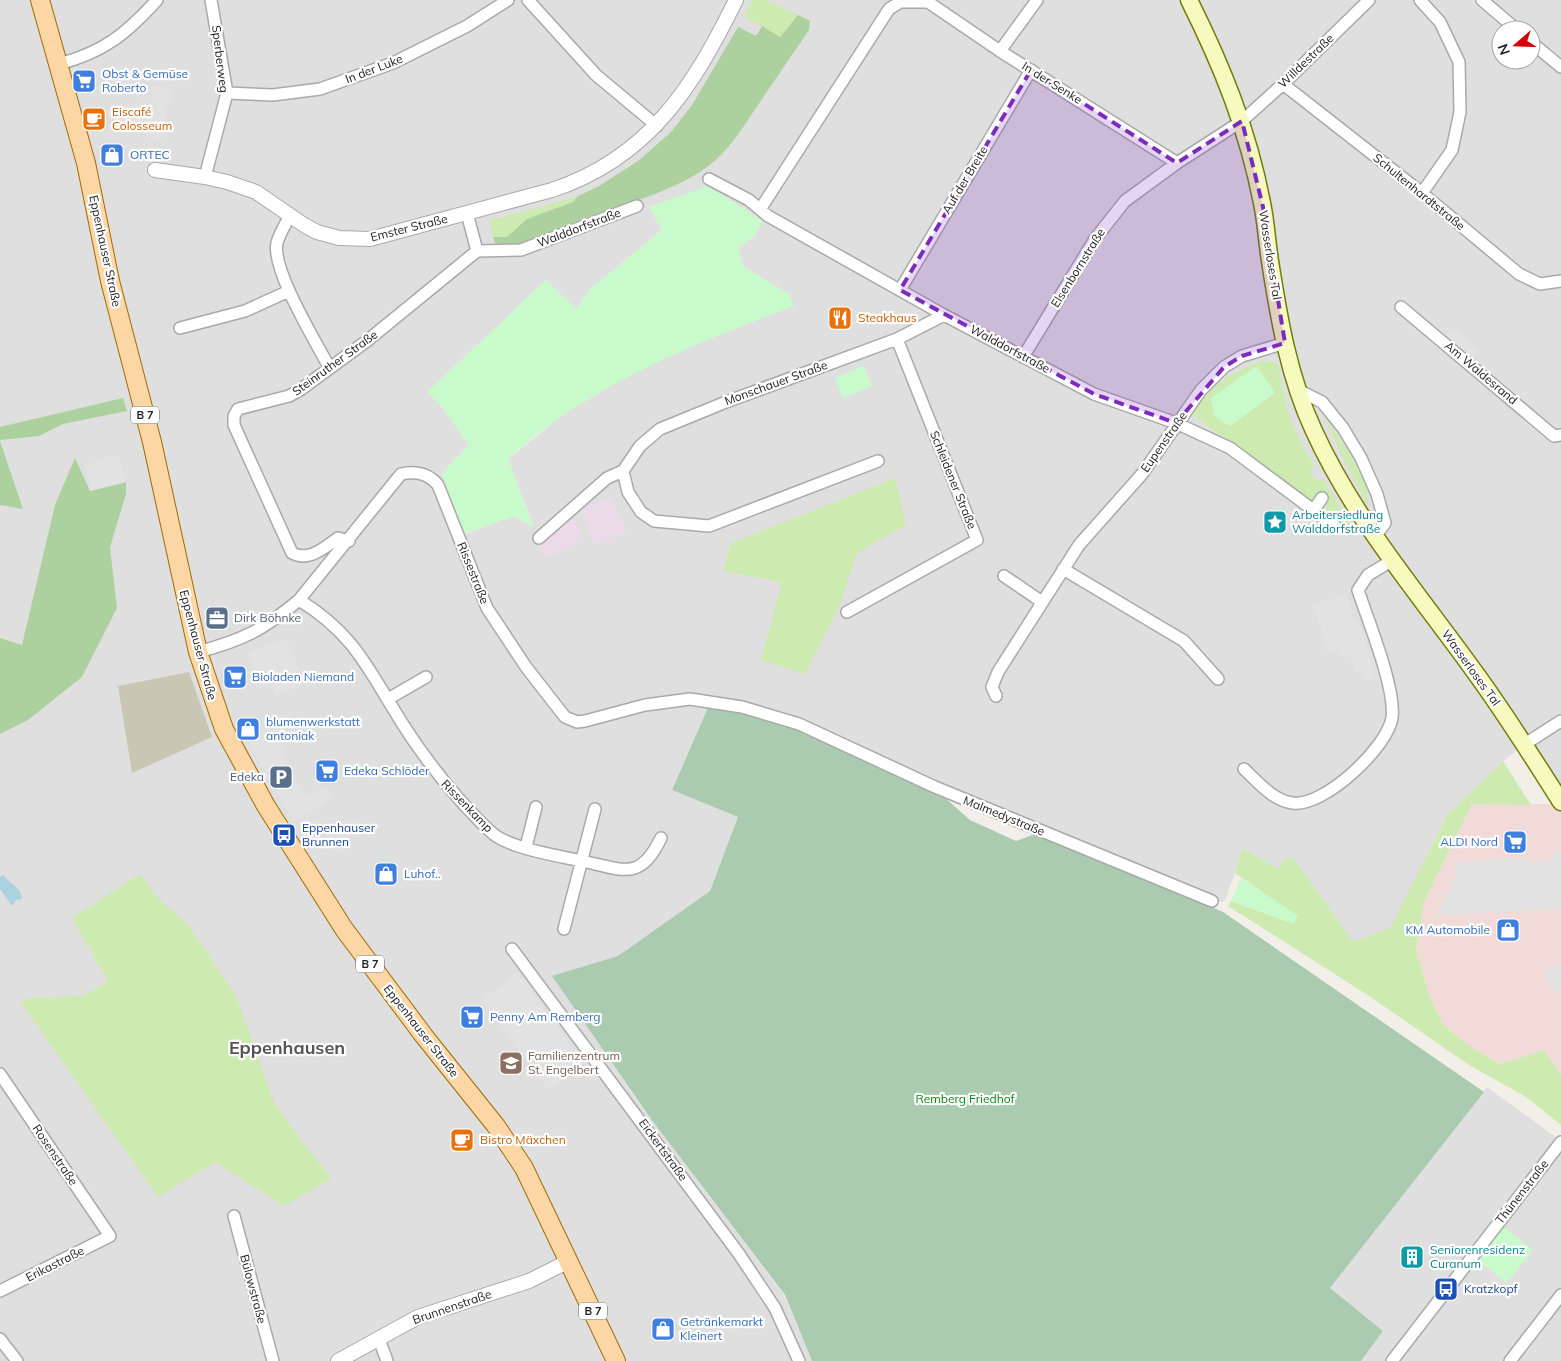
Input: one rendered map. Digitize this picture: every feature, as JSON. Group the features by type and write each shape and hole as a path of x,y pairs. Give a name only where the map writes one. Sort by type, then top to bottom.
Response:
{"main road":[{"name":"Eppenhauser Straße","path":"40,0 85,156 110,281 152,442 198,652 224,729 266,806 363,955 424,1036 496,1126 534,1187 569,1261"},
{"name":"Wasserloses Tal","path":"1190,0 1242,121 1263,207 1285,343 1298,390 1318,438 1375,537 1474,671 1525,744 1561,802"},
{"name":"B 7","path":"569,1261 616,1361"}],"street":[{"path":"59,64 87,56 113,42 157,0"},
{"name":"Sperberweg","path":"205,177 227,93 211,0"},
{"name":"In der Luke","path":"227,93 273,95 320,89 393,63 467,26 508,0"},
{"path":"528,0 596,75 657,126"},
{"name":"Emster Straße","path":"155,170 205,177 256,192 317,232 340,238 370,239 552,190 585,177 614,162 657,126 710,49 736,0"},
{"path":"1000,51 1036,0"},
{"name":"Willdestraße","path":"1242,121 1283,84 1368,0"},
{"path":"1420,0 1440,22 1459,62 1460,112 1452,150 1422,193"},
{"path":"1482,0 1505,20"},
{"name":"In der Senke","path":"761,208 889,9 900,2 927,1 1000,51 1177,163"},
{"path":"1541,50 1561,67"},
{"name":"Auf der Breite","path":"900,290 1031,70"},
{"name":"Schultenhardtstraße","path":"1283,84 1422,193 1519,274 1540,284 1561,281"},
{"name":"Elsenbornstraße","path":"1022,356 1095,239 1125,201 1177,163 1242,121"},
{"name":"Walddorfstraße","path":"709,179 761,208 768,216 944,315 1094,394 1176,423 1230,448 1336,527"},
{"name":"Walddorfstraße","path":"477,251 521,250 637,206"},
{"path":"467,213 477,251"},
{"path":"290,215 277,244 277,260 289,291 329,367"},
{"name":"Steinruther Straße","path":"349,541 338,538 311,556 300,558 292,553 234,424 234,416 238,409 289,396 368,340 477,251"},
{"path":"180,328 244,311 289,291"},
{"name":"Am Waldesrand","path":"1401,307 1554,436 1561,435"},
{"name":"Monschauer Straße","path":"539,538 607,478 623,472 640,446 660,429 726,402 897,339 944,315"},
{"name":"Schleidener Straße","path":"847,612 977,540 897,339"},
{"name":"Eupenstraße","path":"996,696 992,687 998,672 1079,545 1142,474 1201,390 1224,367 1242,356 1285,343"},
{"path":"1298,390 1322,402 1343,428 1361,458 1376,494 1385,523 1375,537"},
{"path":"623,472 628,492 641,512 654,521 709,526 878,461"},
{"name":"Rissestraße","path":"198,652 246,637 262,629 299,600 349,541 401,474 414,472 432,478 438,485 487,608 526,667 565,717 577,722 585,721 645,704 690,699 742,707 799,724"},
{"path":"1313,511 1322,498"},
{"path":"1244,769 1278,798 1293,804 1305,802 1332,789 1361,764 1387,733 1392,705 1358,590 1368,575 1392,561"},
{"path":"1063,570 1184,641 1218,679"},
{"path":"1004,576 1042,602"},
{"name":"Rissenkamp","path":"299,600 323,614 356,648 420,751 468,809 495,835 526,847 620,870 639,868 654,854 661,838"},
{"path":"388,699 426,676"},
{"path":"1525,744 1561,722"},
{"name":"Malmedystraße","path":"799,724 935,787 1212,901"},
{"path":"526,847 536,807"},
{"path":"564,929 595,809"},
{"name":"Eickertstraße","path":"512,949 739,1254 775,1308 799,1361"},
{"name":"Rosenstraße","path":"0,1074 110,1236"},
{"name":"Thünenstraße","path":"1392,1361 1561,1142"},
{"name":"Bülowstraße","path":"234,1216 273,1361"},
{"name":"Erikastraße","path":"0,1291 110,1236"},
{"name":"Brunnenstraße","path":"338,1361 418,1318 529,1281 569,1261"},
{"path":"1510,1361 1561,1295"},
{"path":"0,1339 17,1361"},
{"path":"379,1339 387,1361"}],"highlighted area":[{"path":"1031,70 1177,163 1242,121 1263,207 1285,343 1242,356 1224,367 1176,423 1094,394 900,290"}],"shaded area":[{"path":"0,0 1561,0 1561,802 1525,744 1503,761 1448,814 1391,928 1353,943 1293,857 1279,869 1242,848 1224,902 1212,901 710,703 672,790 738,817 710,891 618,956 553,976 642,1107 784,1295 812,1361 0,1361","holes":["649,207 755,235 738,248 744,267 789,294 625,377 564,414 508,459 534,527 514,516 462,535 442,473 469,445 442,407 428,392 546,280 576,309 588,291 662,230"]},
{"path":"154,86 171,91 161,141 147,137 143,121 112,129 107,111 116,108 119,116 121,115 119,107 130,104 133,112 135,111 133,103 140,101 143,108 150,106"},
{"path":"1453,328 1479,350 1469,362 1442,340"},
{"path":"118,454 126,482 90,491 84,465"},
{"path":"611,497 626,532 595,545 581,510"},
{"path":"573,514 584,541 545,557 539,544"},
{"path":"1347,594 1355,623 1359,622 1376,677 1364,681 1361,671 1355,673 1349,654 1339,657 1337,650 1328,653 1313,605"},
{"path":"287,639 305,684 275,695 271,684 258,689 249,652"},
{"path":"189,672 212,737 132,773 118,686"},
{"path":"278,714 290,740 256,756 247,740 267,731 263,721"},
{"name":"Edeka","path":"286,744 282,756 306,797 324,787 331,799 294,822 256,757"},
{"path":"1472,804 1561,804 1561,1075 1544,1050 1500,1064 1468,1045 1443,1025 1428,992 1416,948 1424,902"},
{"path":"1553,851 1561,851 1561,909 1436,915 1457,873 1457,862 1527,857 1528,862 1553,861"},
{"path":"1561,963 1561,988 1552,992 1543,971"},
{"path":"517,973 585,1064 549,1090 482,1000"},
{"path":"1487,1087 1561,1141 1561,1361 1361,1361 1383,1331 1330,1288"}],"green space":[{"path":"752,0 766,0 798,15 780,37 744,16"},
{"path":"798,15 810,21 809,30 735,138 715,161 693,176 663,191 585,218 541,237 518,244 495,243 493,237 507,237 527,219 573,202 578,196 599,186 638,161 671,132 692,105 738,27 756,36 762,26 780,37"},
{"path":"708,186 763,221 755,235 738,248 744,267 789,294 794,306 680,352 608,388 573,409 540,432 508,459 534,528 514,516 461,535 442,473 469,445 442,407 427,392 546,280 576,309 588,291 662,230 649,207"},
{"path":"578,196 573,202 527,219 507,237 493,237 489,221"},
{"path":"1262,361 1278,363 1290,417 1300,440 1315,466 1310,469 1316,481 1323,479 1355,533 1324,515 1328,499 1322,494 1314,501 1308,501 1192,414 1214,387 1240,370"},
{"path":"864,366 872,386 843,398 835,378"},
{"path":"1257,366 1275,393 1230,426 1215,417 1211,398"},
{"path":"123,398 127,411 63,424 39,436 0,440 0,427"},
{"path":"1323,414 1359,470 1364,482 1368,505 1341,454"},
{"path":"0,441 23,509 0,505"},
{"path":"75,458 90,491 126,482 126,494 110,547 117,608 82,677 28,720 0,734 0,638 22,645 55,505"},
{"path":"895,478 906,525 857,553 839,607 805,674 761,660 782,582 723,571 731,543"},
{"name":"Remberg Friedhof","path":"710,703 799,724 935,789 970,820 1016,841 1041,832 1223,912 1484,1092 1330,1288 1383,1331 1361,1361 812,1361 785,1295 651,1119 552,976 618,956 710,891 738,817 672,790"},
{"path":"1503,761 1531,805 1472,804 1424,902 1416,949 1428,992 1443,1025 1468,1045 1500,1064 1544,1050 1561,1075 1561,1125 1526,1097 1469,1065 1369,996 1228,906 1231,901 1294,924 1297,916 1235,873 1242,848 1279,869 1283,861 1293,857 1353,942 1390,928 1448,814"},
{"path":"140,874 157,897 189,926 236,996 275,1105 331,1179 284,1206 215,1162 158,1197 21,1003 28,998 82,996 108,982 72,918"},
{"path":"1241,878 1297,915 1294,924 1231,901"},
{"path":"1502,1226 1533,1250 1507,1283 1476,1259"}],"water":[{"path":"3,875 20,891 22,899 16,900 12,906 0,889 0,877"}],"place":[{"name":"Obst & Gemüse Roberto","path":"84,81"},
{"name":"Eiscafé Colosseum","path":"94,119"},
{"name":"ORTEC","path":"112,155"},
{"name":"Steakhaus","path":"840,318"},
{"name":"Arbeitersiedlung Walddorfstraße","path":"1275,522"},
{"name":"Dirk Böhnke","path":"217,618"},
{"name":"Bioladen Niemand","path":"235,677"},
{"name":"blumenwerkstatt antoniak","path":"248,729"},
{"name":"Edeka Schlöder","path":"327,771"},
{"name":"Edeka","path":"281,777"},
{"name":"Eppenhauser Brunnen","path":"284,835"},
{"name":"ALDI Nord","path":"1515,842"},
{"name":"Luhof..","path":"386,874"},
{"name":"KM Automobile","path":"1508,930"},
{"name":"Penny Am Remberg","path":"472,1017"},
{"name":"Familienzentrum St. Engelbert","path":"511,1063"},
{"name":"Bistro Mäxchen","path":"462,1140"},
{"name":"Seniorenresidenz Curanum","path":"1412,1257"},
{"name":"Kratzkopf","path":"1446,1289"},
{"name":"Getränkemarkt Kleinert","path":"663,1329"}],"district":[{"name":"Eppenhausen","path":"287,1048"}]}
